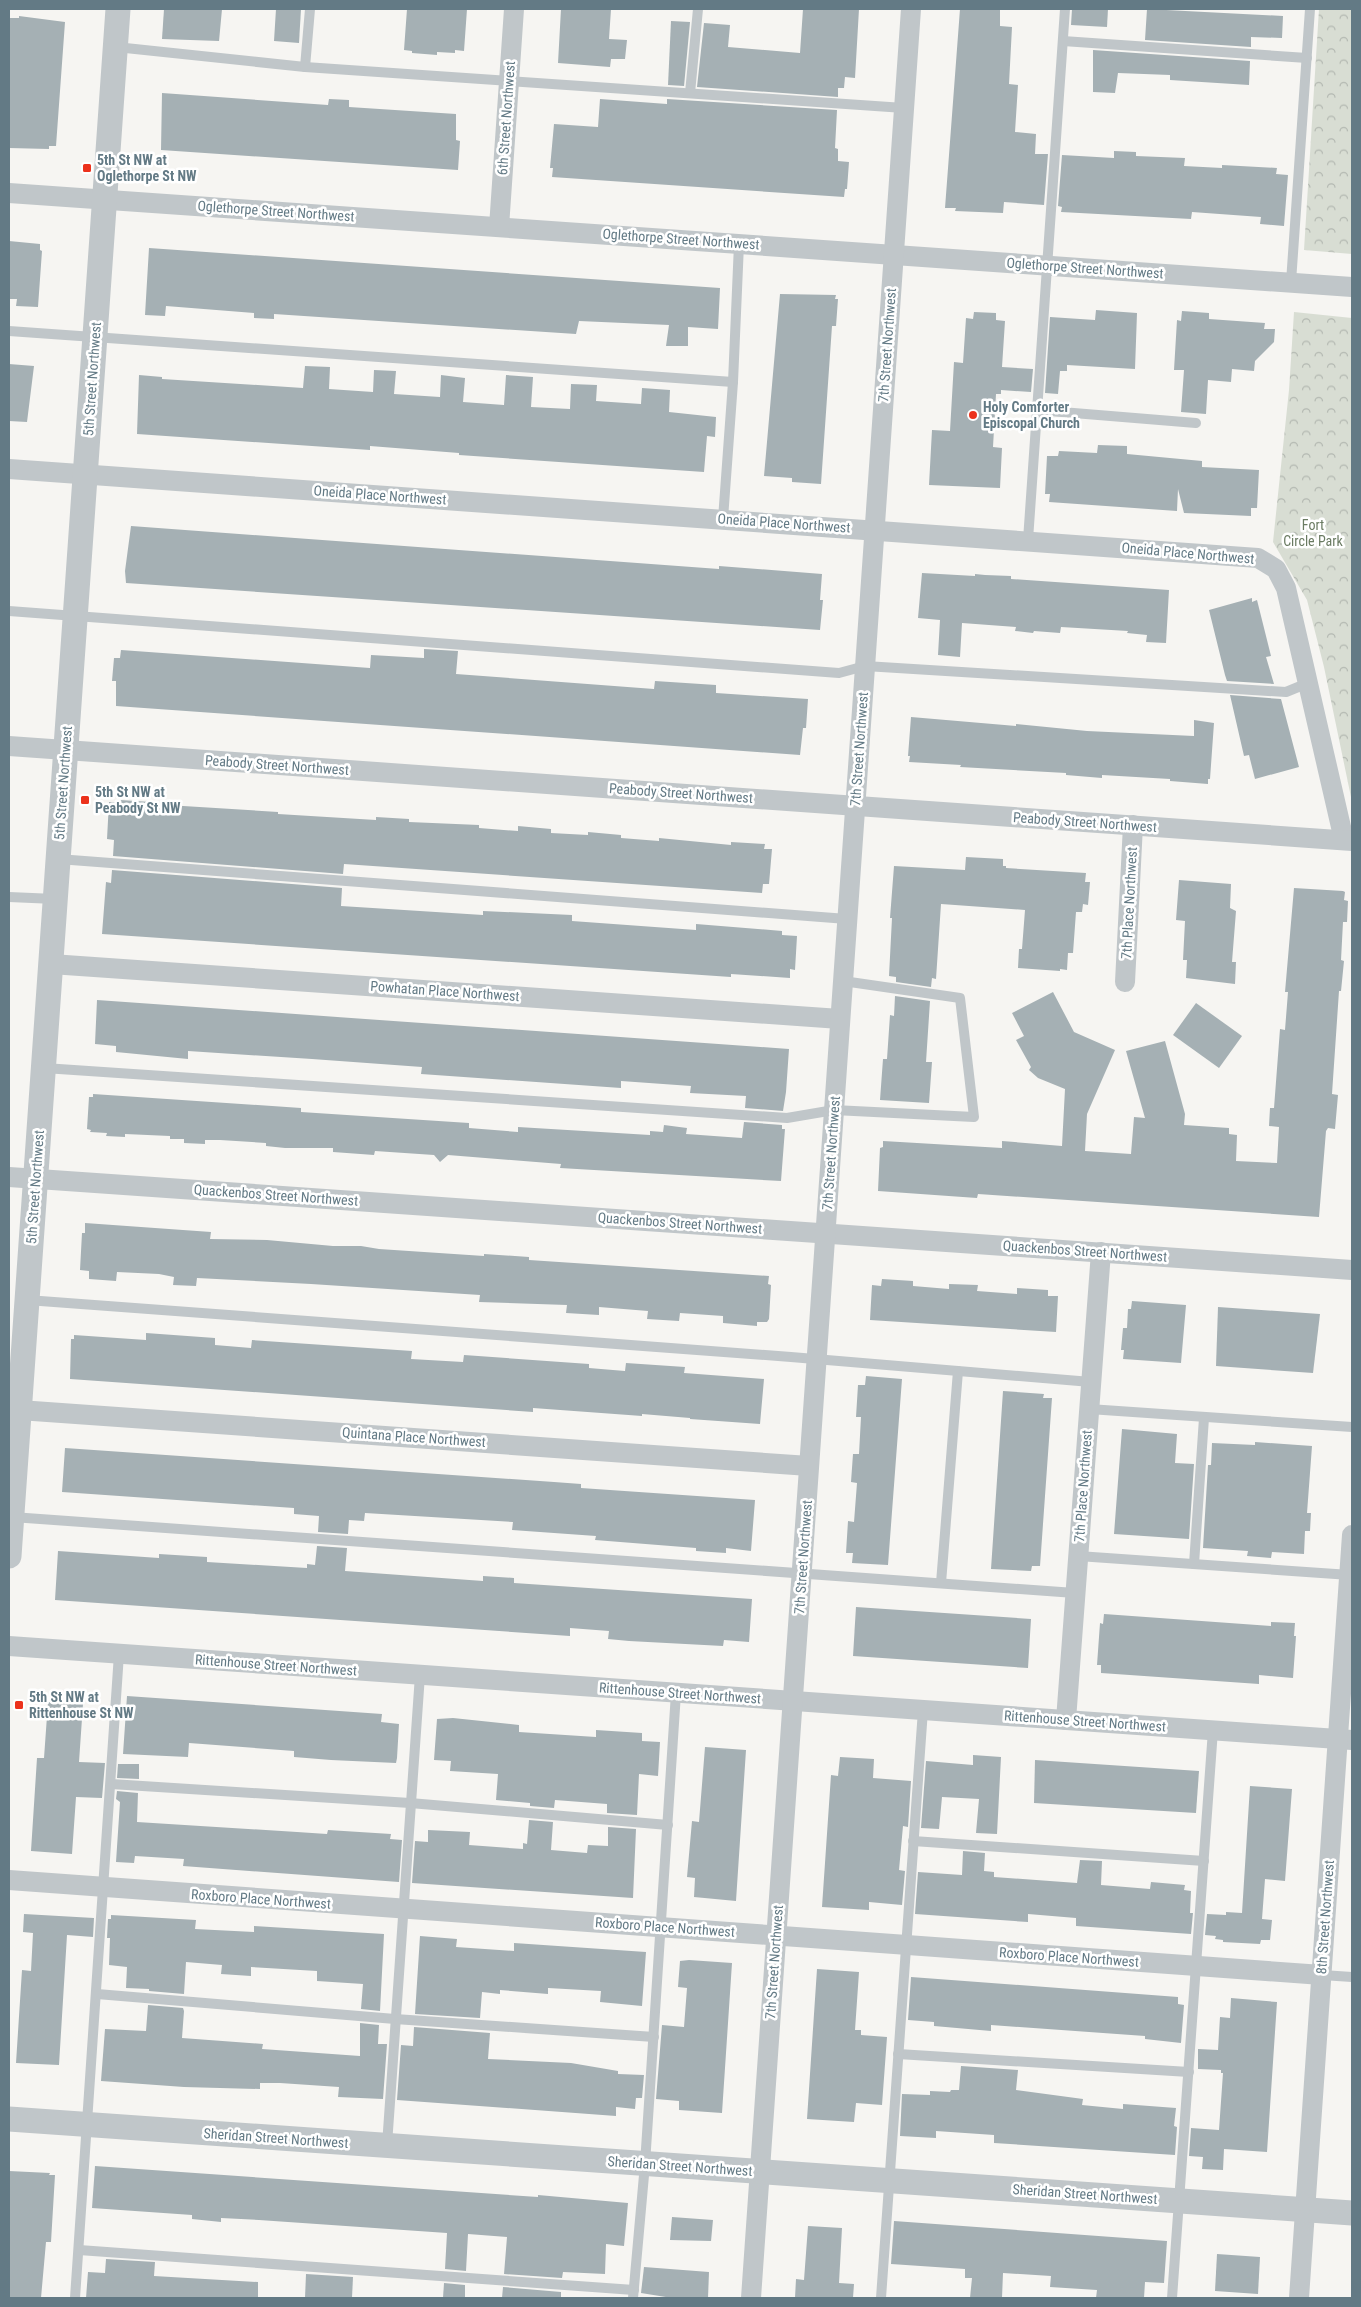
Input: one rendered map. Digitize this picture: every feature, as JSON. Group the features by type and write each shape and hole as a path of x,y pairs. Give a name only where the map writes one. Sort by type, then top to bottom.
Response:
{"street":[{"name":"5th Street Northwest","path":"9,1556 118,9"},
{"name":"6th Street Northwest","path":"499,227 514,9"},
{"name":"7th Street Northwest","path":"751,2298 911,9"},
{"name":"Oglethorpe Street Northwest","path":"9,193 1352,287"},
{"name":"Oneida Place Northwest","path":"9,469 1248,556 1268,562 1282,577 1286,588 1348,840"},
{"name":"Peabody Street Northwest","path":"9,746 1348,840"},
{"name":"7th Place Northwest","path":"1125,982 1133,825"},
{"name":"Powhatan Place Northwest","path":"51,964 840,1019"},
{"name":"Quackenbos Street Northwest","path":"9,1177 1352,1270"},
{"name":"7th Place Northwest","path":"1066,1720 1101,1252"},
{"name":"Quintana Place Northwest","path":"19,1410 809,1466"},
{"name":"8th Street Northwest","path":"1299,2298 1322,1975 1345,1740 1352,1535"},
{"name":"Rittenhouse Street Northwest","path":"9,1646 1345,1740"},
{"name":"Roxboro Place Northwest","path":"9,1880 1322,1975"},
{"name":"Sheridan Street Northwest","path":"9,2119 1352,2213"}],"lane":[{"path":"305,67 310,9"},
{"path":"690,93 698,9"},
{"path":"1028,540 1065,9"},
{"path":"1291,282 1310,9"},
{"path":"1063,41 1307,58"},
{"path":"116,47 305,67 904,108"},
{"path":"723,519 733,382 739,244"},
{"path":"9,331 733,382"},
{"path":"1037,410 1196,423"},
{"path":"9,610 839,673 865,666 1286,692 1308,683"},
{"path":"58,859 847,919"},
{"path":"9,897 55,899"},
{"path":"44,1068 786,1118 834,1110 974,1117 960,998 843,981"},
{"path":"27,1300 816,1359 1091,1382"},
{"path":"941,1583 958,1371"},
{"path":"1089,1410 1352,1428"},
{"path":"1194,1564 1204,1418"},
{"path":"12,1517 1075,1593"},
{"path":"1078,1556 1350,1575"},
{"path":"75,2298 119,1654"},
{"path":"387,2146 402,1909 420,1675"},
{"path":"79,2250 634,2294 662,1927 676,1693"},
{"path":"881,2298 922,1710"},
{"path":"1172,2298 1213,1730"},
{"path":"111,1784 410,1803 668,1825"},
{"path":"913,1842 1204,1861"},
{"path":"1322,1975 1352,1977"},
{"path":"97,1994 395,2019 654,2037"},
{"path":"898,2054 1189,2072"}],"green space":[{"path":"1319,9 1352,9 1352,254 1304,250"},
{"name":"Fort Circle Park","path":"1294,312 1352,318 1352,802 1324,667 1307,600 1273,542 1289,390"}],"building":[{"path":"164,9 222,9 219,41 162,39"},
{"path":"276,9 301,9 299,43 274,41"},
{"path":"407,9 467,9 464,51 455,50 455,53 437,52 437,55 412,53 412,51 404,50"},
{"path":"561,9 611,9 609,39 627,40 625,59 611,59 610,67 558,63"},
{"path":"803,9 859,9 855,78 845,77 844,88 838,88 838,97 697,87 704,23 730,25 728,47 800,53"},
{"path":"960,9 1000,9 1000,26 1012,27 1009,84 1018,85 1015,132 1036,134 1035,154 1048,154 1044,205 1004,202 1003,213 955,211 956,208 945,208"},
{"path":"1072,9 1108,9 1107,27 1071,25"},
{"path":"1147,9 1283,16 1282,38 1251,37 1251,47 1145,40"},
{"path":"19,16 65,22 56,146 49,146 49,149 9,148 9,18 19,18"},
{"path":"671,21 690,22 684,86 668,85"},
{"path":"1093,50 1250,61 1249,85 1170,80 1170,75 1118,73 1115,93 1093,92"},
{"path":"162,93 328,105 329,99 349,100 349,107 456,114 456,140 460,141 458,170 161,150"},
{"path":"600,99 667,104 667,99 837,110 835,148 838,149 838,161 849,162 847,189 845,189 844,197 552,177 553,168 550,168 554,124 598,127"},
{"path":"1114,151 1136,152 1136,156 1185,158 1184,166 1222,168 1222,165 1277,168 1276,174 1288,175 1284,226 1260,224 1261,217 1192,212 1191,219 1061,212 1062,207 1058,206 1062,155 1114,158"},
{"path":"9,241 40,244 40,250 42,251 38,307 16,306 17,299 9,299"},
{"path":"149,248 720,288 718,329 688,327 688,346 666,346 669,325 579,321 576,334 274,314 274,319 254,318 254,313 166,306 165,316 145,315"},
{"path":"780,294 836,295 835,299 838,299 836,326 832,326 821,484 792,482 792,478 764,476"},
{"path":"1096,310 1137,313 1135,369 1067,365 1067,371 1060,371 1058,394 1045,393 1050,317 1095,320"},
{"path":"1182,311 1209,313 1209,319 1265,323 1264,329 1275,329 1274,342 1255,361 1254,371 1232,369 1231,382 1208,380 1206,414 1181,412 1184,370 1174,370 1177,320 1181,321"},
{"name":"Holy Comforter Episcopal Church","path":"974,312 996,313 996,320 1005,321 1002,367 1033,369 1031,392 1001,390 1001,394 996,394 993,447 1002,448 1000,488 929,485 932,430 950,431 954,362 963,363 966,318 973,319"},
{"path":"9,364 34,366 27,422 9,421"},
{"path":"305,366 330,367 329,389 373,392 374,370 396,371 394,394 440,397 441,375 465,378 463,402 504,405 506,375 533,377 531,407 570,409 571,384 597,385 596,401 641,404 642,388 670,390 669,412 716,417 715,437 707,436 704,472 459,455 459,453 370,446 370,450 137,434 139,375 162,377 162,379 303,388"},
{"path":"1098,445 1127,446 1127,454 1202,461 1202,467 1259,470 1257,508 1251,508 1251,516 1184,513 1178,489 1177,511 1049,502 1050,494 1045,494 1047,456 1058,456 1059,451 1097,453"},
{"path":"131,526 719,569 719,566 822,574 820,600 823,600 820,630 126,583 125,571"},
{"path":"922,573 1011,576 1011,579 1169,590 1166,643 1146,642 1147,635 1127,633 1128,631 1061,627 1060,633 1034,631 1033,633 1015,631 1016,627 962,623 960,657 938,655 940,620 918,618"},
{"path":"1252,598 1252,602 1257,600 1271,656 1266,657 1274,684 1227,681 1225,675 1209,610"},
{"path":"424,649 458,651 456,674 654,689 655,681 716,685 716,693 808,699 806,728 803,728 800,755 116,706 116,681 112,681 114,658 120,658 121,650 370,668 371,655 424,658"},
{"path":"1230,695 1281,699 1299,767 1255,779 1249,755 1244,756"},
{"path":"911,717 1087,731 1194,736 1194,720 1214,723 1210,779 1208,779 1208,784 1170,781 1170,779 1102,775 1102,778 1066,775 1066,773 909,762"},
{"path":"120,800 151,802 151,804 278,812 278,814 376,820 376,817 409,819 409,822 479,825 479,828 518,831 518,826 551,829 551,833 588,835 588,832 621,835 621,838 659,841 659,838 731,845 731,842 765,844 764,849 772,849 769,884 763,884 762,893 344,864 343,874 113,856 114,840 107,839 109,802 120,803"},
{"path":"966,857 1003,859 1003,866 1006,866 1006,868 1086,873 1085,882 1090,882 1088,905 1083,904 1082,912 1076,912 1073,953 1068,953 1067,970 1018,968 1019,949 1022,949 1025,910 941,904 936,979 932,978 931,987 896,982 896,977 889,976 892,918 890,918 894,866 965,870"},
{"path":"112,870 342,888 341,906 483,915 483,911 572,915 572,921 696,930 696,924 782,931 782,935 797,936 795,970 790,969 790,978 731,974 731,977 102,934 106,882 111,883"},
{"path":"1179,880 1231,884 1230,908 1236,911 1232,962 1236,962 1235,984 1186,978 1187,960 1183,960 1185,921 1176,920"},
{"path":"1294,888 1343,891 1345,892 1344,900 1348,901 1347,922 1343,922 1341,960 1344,961 1341,991 1339,991 1332,1094 1338,1095 1335,1129 1328,1128 1326,1131 1319,1217 978,1194 977,1198 878,1191 880,1148 883,1147 883,1141 1002,1148 1002,1141 1062,1146 1065,1089 1038,1078 1029,1070 1031,1067 1016,1040 1024,1036 1012,1013 1053,992 1074,1032 1115,1050 1087,1114 1085,1151 1131,1154 1134,1117 1145,1118 1126,1051 1165,1041 1185,1114 1184,1125 1229,1128 1229,1134 1237,1135 1236,1161 1277,1163 1279,1127 1269,1126 1270,1108 1274,1108 1280,1029 1285,1030 1288,992 1285,992"},
{"path":"895,996 930,1001 926,1062 932,1062 929,1103 880,1100 883,1059 887,1059 890,1015 894,1016"},
{"path":"97,1000 789,1049 786,1092 783,1111 745,1108 746,1096 690,1093 691,1086 621,1081 621,1088 421,1074 422,1067 312,1059 188,1051 188,1059 116,1052 116,1046 95,1044"},
{"path":"1196,1003 1242,1036 1219,1068 1173,1035"},
{"path":"93,1094 301,1108 301,1112 469,1123 469,1128 518,1132 518,1127 650,1135 650,1131 663,1132 664,1125 687,1128 686,1134 742,1138 744,1122 782,1125 782,1129 785,1129 781,1181 560,1168 561,1164 448,1155 440,1162 434,1155 375,1151 374,1155 333,1152 333,1148 285,1148 266,1146 266,1143 220,1140 205,1140 205,1144 184,1143 184,1139 170,1139 170,1136 125,1134 125,1137 106,1136 107,1133 90,1132 91,1130 87,1129 89,1097 93,1097"},
{"path":"85,1223 211,1232 210,1239 267,1240 484,1256 484,1254 529,1257 529,1260 769,1276 768,1284 771,1285 769,1319 767,1322 757,1322 757,1326 723,1323 723,1316 680,1313 679,1321 647,1319 648,1311 599,1307 599,1315 566,1313 567,1305 479,1302 480,1295 311,1284 197,1278 196,1286 173,1285 174,1277 159,1274 117,1272 116,1281 89,1279 89,1271 80,1270 82,1233 85,1233"},
{"path":"882,1279 913,1281 913,1286 949,1289 949,1284 978,1285 977,1291 1017,1294 1017,1288 1048,1290 1048,1296 1058,1296 1056,1332 870,1320 872,1285 881,1286"},
{"path":"1132,1301 1186,1305 1181,1363 1123,1359 1124,1350 1121,1350 1123,1328 1127,1328 1128,1309 1131,1309"},
{"path":"1218,1307 1320,1314 1313,1373 1216,1366"},
{"path":"146,1333 215,1338 215,1345 251,1348 252,1340 412,1351 411,1359 463,1362 464,1355 589,1364 589,1368 625,1371 626,1363 685,1367 684,1373 764,1379 760,1424 642,1414 642,1416 533,1408 533,1412 70,1379 71,1339 74,1339 74,1335 146,1340"},
{"path":"866,1376 902,1379 888,1565 852,1563 853,1553 846,1553 848,1521 854,1522 857,1483 851,1482 853,1454 859,1454 861,1417 856,1417 858,1385 865,1385"},
{"path":"1003,1391 1044,1394 1043,1398 1052,1398 1040,1566 1032,1566 1031,1571 991,1569"},
{"path":"1122,1429 1177,1434 1175,1463 1194,1464 1189,1539 1114,1534"},
{"path":"1255,1442 1312,1446 1307,1513 1311,1513 1310,1531 1305,1531 1304,1554 1272,1552 1271,1558 1247,1556 1248,1551 1203,1548 1208,1465 1211,1465 1212,1443 1255,1445"},
{"path":"65,1448 581,1484 581,1488 755,1500 751,1551 726,1548 726,1553 696,1551 696,1548 595,1540 596,1536 512,1530 513,1522 365,1513 364,1521 349,1520 348,1534 318,1532 319,1516 294,1514 294,1508 62,1492"},
{"path":"317,1546 347,1548 345,1571 483,1581 483,1576 514,1578 514,1583 752,1599 749,1642 724,1640 723,1646 629,1641 608,1639 609,1631 570,1628 570,1636 55,1600 58,1551 159,1558 159,1554 207,1557 207,1562 307,1568 307,1564 315,1565"},
{"path":"856,1607 1031,1619 1028,1668 853,1656"},
{"path":"1104,1614 1271,1626 1271,1622 1295,1623 1293,1678 1259,1675 1259,1684 1101,1673 1101,1665 1097,1665 1100,1623 1103,1624"},
{"path":"127,1696 382,1714 381,1722 399,1724 396,1763 294,1757 294,1751 189,1743 188,1757 123,1754"},
{"path":"48,1702 83,1704 79,1762 105,1763 102,1798 76,1797 72,1854 31,1851 37,1758 44,1758"},
{"path":"453,1718 519,1725 519,1732 596,1737 596,1730 642,1733 642,1741 660,1742 658,1776 639,1774 637,1815 607,1813 607,1804 555,1800 554,1808 530,1806 530,1803 496,1800 498,1774 450,1771 451,1761 434,1760 437,1719"},
{"path":"705,1747 746,1750 736,1901 694,1897 695,1878 687,1877 692,1821 699,1822"},
{"path":"973,1755 1001,1757 997,1834 976,1833 979,1799 942,1797 939,1829 921,1828 926,1761 973,1765"},
{"path":"840,1757 874,1759 873,1778 911,1781 908,1827 903,1826 899,1870 905,1871 902,1905 869,1902 869,1910 822,1907 831,1775 838,1776"},
{"path":"1035,1760 1199,1771 1196,1813 1034,1803"},
{"path":"118,1764 139,1764 139,1779 117,1778"},
{"path":"1250,1786 1292,1789 1285,1881 1265,1879 1262,1919 1272,1920 1270,1940 1261,1940 1260,1944 1223,1942 1223,1940 1215,1939 1216,1936 1205,1935 1207,1914 1226,1915 1226,1912 1242,1913"},
{"path":"117,1791 138,1793 137,1822 327,1834 328,1830 391,1834 390,1839 402,1840 399,1882 183,1866 184,1859 135,1856 134,1863 116,1862 120,1802 116,1799"},
{"path":"529,1820 553,1822 551,1850 587,1853 588,1845 608,1846 608,1827 636,1829 633,1898 412,1883 415,1841 428,1842 428,1830 470,1832 469,1845 523,1849 523,1843 527,1844"},
{"path":"963,1851 985,1853 984,1871 994,1872 994,1877 1077,1883 1080,1860 1102,1861 1101,1885 1150,1889 1151,1882 1185,1885 1184,1890 1191,1891 1190,1913 1193,1913 1191,1934 1076,1926 1076,1918 1028,1914 1028,1922 915,1914 918,1872 962,1875"},
{"path":"24,1914 94,1918 93,1937 67,1935 59,2065 16,2063 22,1970 31,1971 33,1933 23,1932"},
{"path":"111,1915 196,1920 195,1929 254,1932 254,1926 384,1934 380,2011 361,2009 363,1984 317,1981 317,1971 251,1967 251,1976 221,1974 222,1965 186,1962 184,1994 126,1988 127,1967 109,1965 110,1938 107,1938 108,1919 111,1919"},
{"path":"420,1936 457,1939 456,1947 514,1951 514,1943 646,1952 642,2006 600,2002 601,1991 548,1988 548,1994 500,1990 500,1994 482,1992 480,2018 415,2014"},
{"path":"680,1961 732,1963 722,2113 679,2110 679,2101 656,2099 662,2025 684,2027 687,1988 678,1987"},
{"path":"817,1969 859,1972 855,2030 861,2030 861,2035 887,2037 882,2105 856,2103 854,2122 807,2119"},
{"path":"911,1977 1178,1997 1178,2004 1184,2005 1181,2043 1145,2039 1145,2036 991,2025 991,2031 934,2026 934,2022 908,2020"},
{"path":"1231,1998 1277,2002 1267,2152 1224,2149 1223,2170 1202,2169 1203,2157 1189,2156 1191,2128 1219,2130 1223,2073 1221,2073 1221,2070 1198,2069 1198,2049 1218,2050 1220,2017 1230,2018"},
{"path":"148,2005 183,2008 182,2038 263,2044 262,2049 360,2056 360,2023 379,2025 378,2044 387,2044 383,2099 338,2097 339,2087 280,2083 260,2083 260,2089 184,2087 101,2081 105,2029 146,2031"},
{"path":"414,2027 490,2033 488,2059 571,2063 618,2071 618,2074 644,2075 642,2098 636,2098 635,2109 616,2107 616,2116 397,2100 401,2045 413,2046"},
{"path":"961,2066 1018,2070 1016,2090 1083,2099 1082,2105 1123,2109 1123,2104 1176,2108 1174,2126 1177,2127 1175,2155 994,2143 994,2135 936,2131 936,2138 900,2136 902,2094 930,2095 930,2091 950,2092 951,2090 959,2090"},
{"path":"95,2166 538,2197 538,2195 628,2203 624,2246 606,2244 605,2274 563,2272 562,2278 504,2274 507,2237 468,2234 466,2271 445,2269 447,2233 221,2218 221,2222 192,2219 192,2215 92,2208"},
{"path":"9,2171 50,2173 49,2175 55,2175 51,2242 46,2242 41,2298 9,2298"},
{"path":"672,2217 713,2220 711,2241 670,2240"},
{"path":"894,2221 1167,2241 1164,2283 1145,2282 1144,2298 1096,2298 1097,2290 1050,2287 1051,2276 1003,2273 1002,2298 970,2298 972,2278 965,2278 965,2269 891,2264"},
{"path":"808,2226 842,2228 839,2283 854,2284 853,2298 795,2298 796,2279 804,2280"},
{"path":"1217,2254 1260,2257 1258,2294 1215,2291"},
{"path":"106,2259 155,2262 154,2276 258,2282 258,2298 86,2298 88,2272 105,2273"},
{"path":"644,2267 709,2272 708,2298 672,2298 641,2293"},
{"path":"306,2274 353,2277 352,2298 305,2298"},
{"path":"444,2283 465,2285 465,2298 443,2298"},
{"path":"503,2287 561,2292 561,2298 502,2298"}],"place":[{"name":"5th St NW at Oglethorpe St NW","path":"87,168"},
{"name":"Holy Comforter Episcopal Church","path":"973,415"},
{"name":"5th St NW at Peabody St NW","path":"85,800"},
{"name":"5th St NW at Rittenhouse St NW","path":"19,1705"}]}
